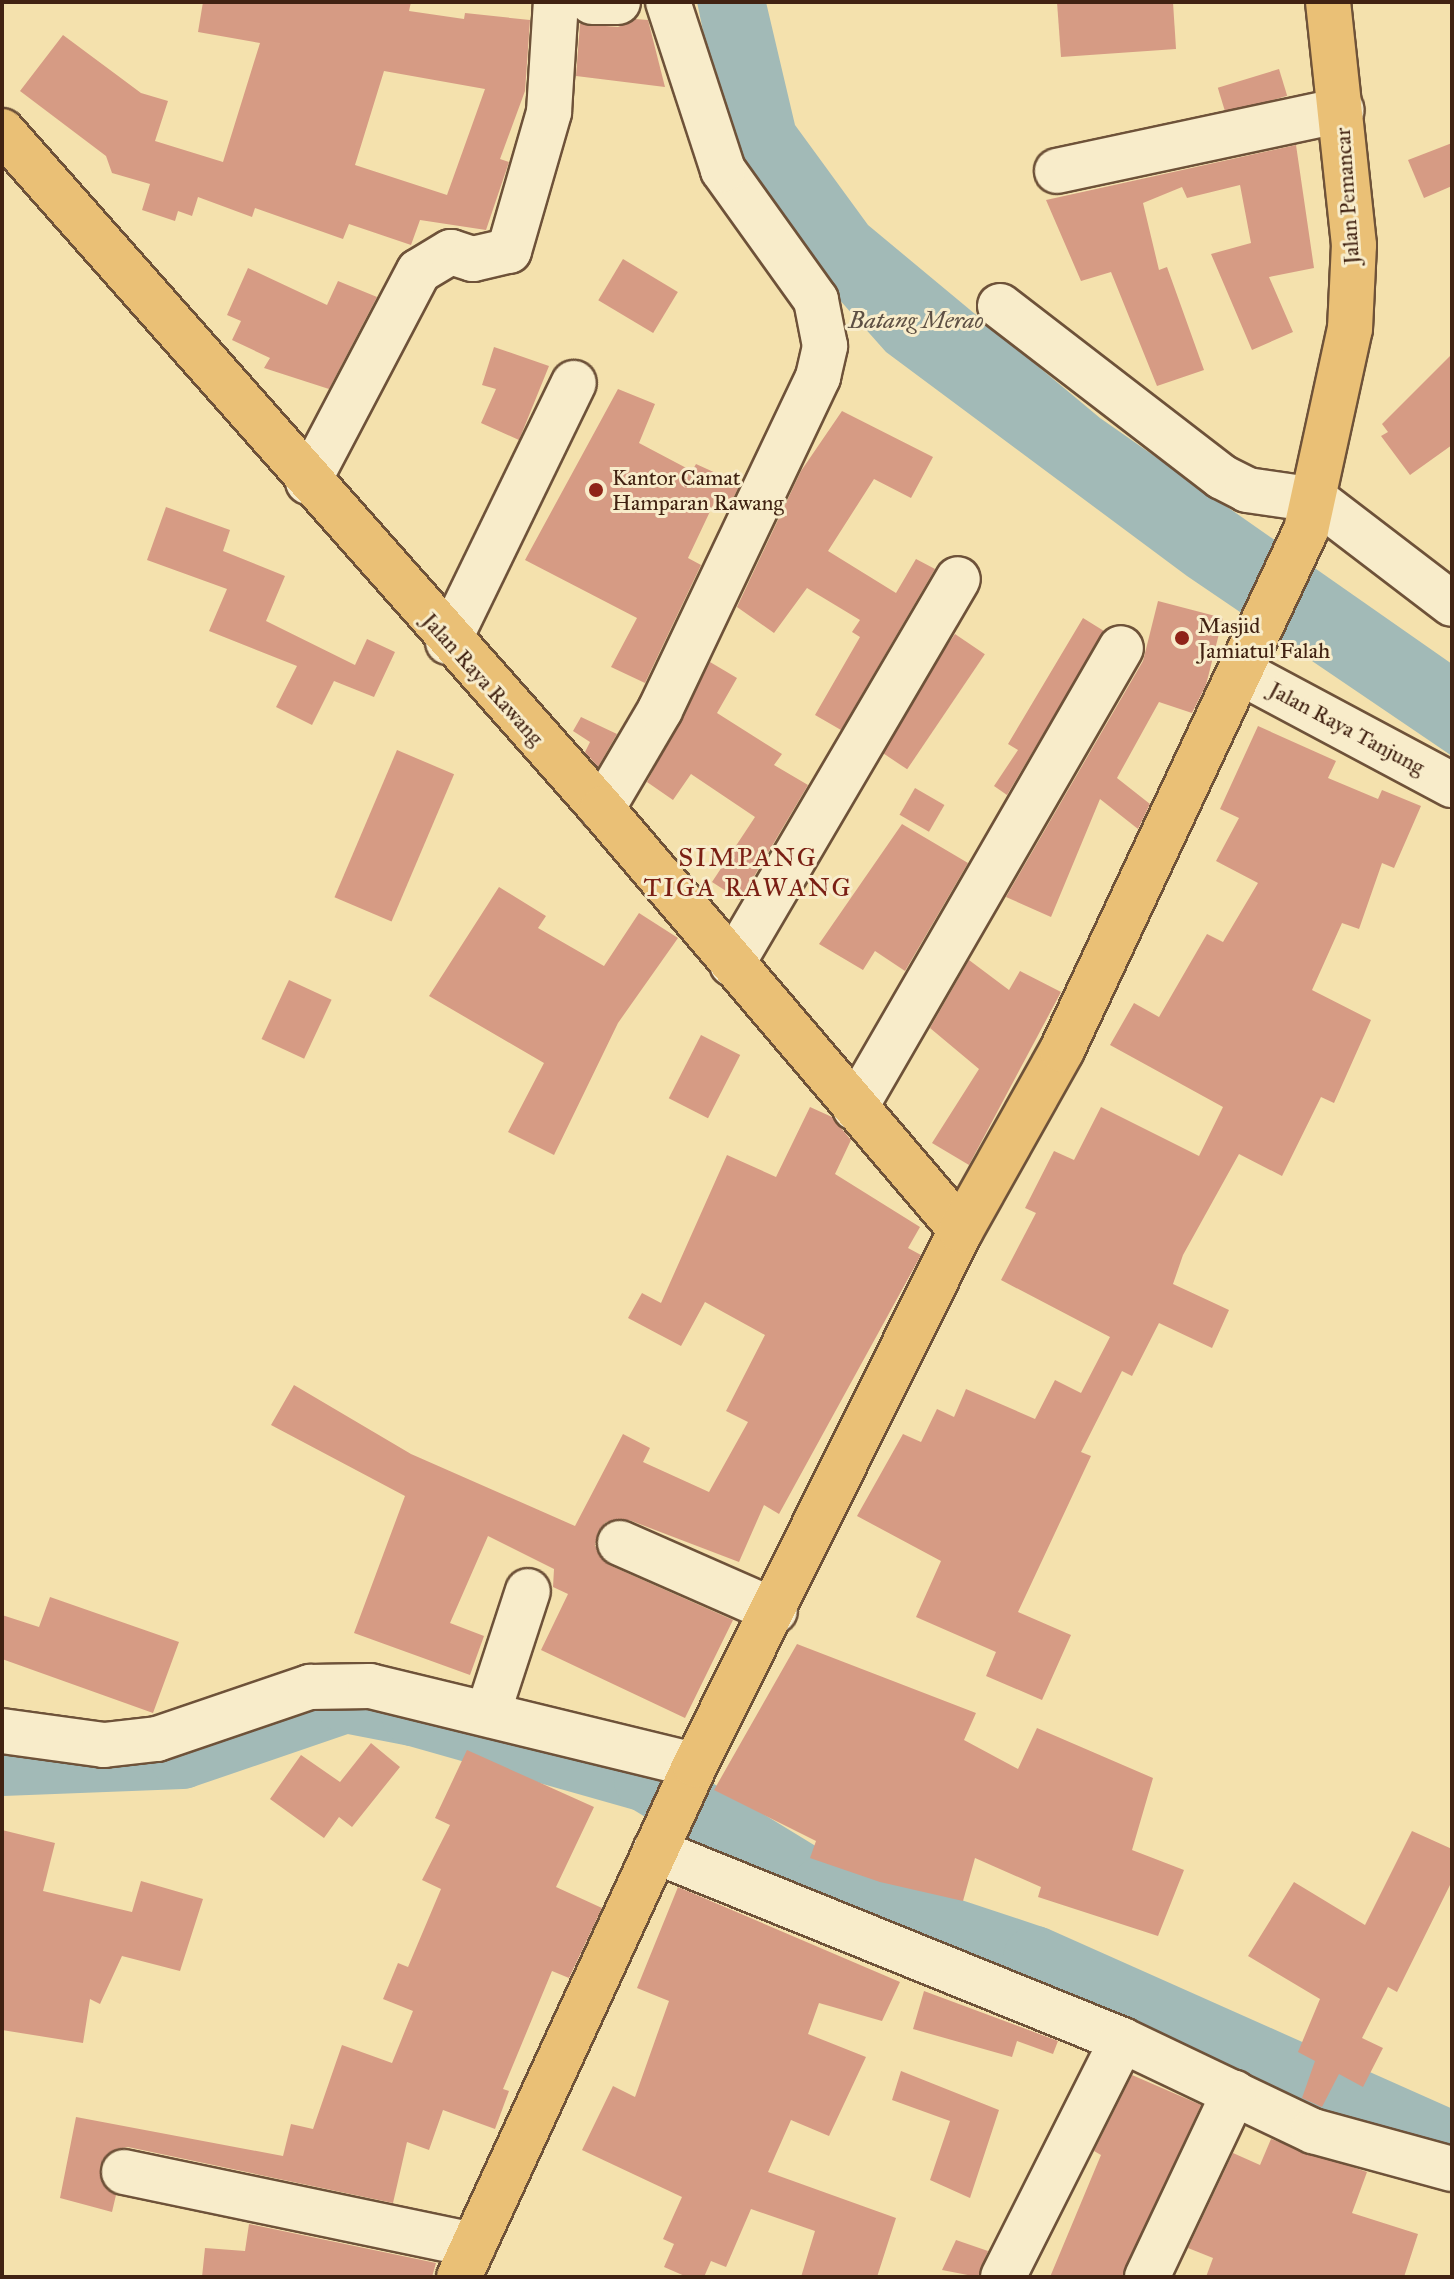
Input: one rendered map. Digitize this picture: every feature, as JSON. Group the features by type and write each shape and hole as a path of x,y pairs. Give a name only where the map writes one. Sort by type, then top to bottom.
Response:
{"main road":[{"name":"Jalan Pemancar","path":"466,2261 658,1843 961,1230 1062,1050 1249,659 1311,515 1350,329 1354,245 1342,110 1328,2"},
{"name":"Jalan Raya Rawang","path":"2,131 448,642 602,809 961,1230"}],"street":[{"path":"308,482 419,271 451,252 473,259 509,251 549,112 556,2"},
{"path":"592,2 618,2"},
{"path":"602,809 660,710 818,377 825,346 816,300 723,170 668,2"},
{"path":"1057,171 1342,110"},
{"path":"1000,306 1222,477 1311,515 1452,604"},
{"path":"448,642 574,383"},
{"path":"732,964 958,579"},
{"path":"855,1108 1121,648"},
{"name":"Jalan Raya Tanjung","path":"1249,659 1452,785"},
{"path":"620,1543 775,1611"},
{"path":"489,1710 528,1591"},
{"path":"2,1731 104,1745 157,1739 310,1687 370,1686 489,1710 692,1774"},
{"path":"658,1843 1122,2040 1313,2131 1452,2169"},
{"path":"1003,2277 1122,2040"},
{"path":"1147,2277 1234,2093"},
{"path":"124,2172 466,2261"}],"water":[{"name":"Batang Merao","path":"697,2 766,2 795,125 868,225 1100,418 1452,664 1452,756 1187,576 886,352 773,225 718,103"}],"building":[{"path":"203,2 411,2 409,11 464,19 465,13 530,20 525,91 500,159 509,162 486,230 420,220 411,245 349,224 343,239 255,208 252,217 198,197 192,216 178,211 175,221 142,210 150,184 112,173 106,156 20,91 63,35 141,93 168,101 155,141 223,162 260,43 198,32","holes":["384,71 485,89 447,195 355,165"]},
{"path":"1057,2 1173,2 1176,49 1061,57"},
{"path":"635,19 648,20 665,87 576,76 580,24 618,27"},
{"path":"1279,69 1287,96 1226,114 1218,88"},
{"path":"1452,143 1452,186 1424,198 1408,160"},
{"path":"1296,145 1314,268 1269,277 1293,332 1252,350 1211,254 1251,243 1240,185 1187,198 1182,187 1143,203 1159,270 1167,267 1204,370 1157,386 1111,272 1081,281 1046,200"},
{"path":"623,259 678,292 653,333 598,300"},
{"path":"248,268 327,305 338,281 377,297 329,389 264,368 270,358 232,340 241,321 227,315"},
{"path":"494,347 549,366 519,440 481,423 496,389 482,385"},
{"path":"1452,354 1452,445 1410,475 1381,436 1388,432 1382,424"},
{"path":"618,389 655,404 639,443 692,471 696,464 740,484 728,509 714,503 688,558 701,565 645,683 611,667 637,618 525,560"},
{"path":"842,411 933,457 911,498 874,479 828,551 896,593 916,559 935,569 841,730 815,715 860,637 852,632 860,620 807,588 774,633 737,607 801,471"},
{"path":"166,507 230,530 223,551 285,576 266,621 355,665 367,639 395,652 374,697 334,681 312,725 276,707 297,666 209,631 227,589 147,560"},
{"path":"1158,601 1223,618 1206,685 1192,713 1159,702 1117,778 1150,804 1138,829 1100,799 1051,917 1006,897 1143,661"},
{"path":"1083,618 1104,631 1007,795 994,786 1018,750 1008,744"},
{"path":"955,634 985,654 907,769 877,749"},
{"path":"710,662 737,678 717,713 782,754 774,765 808,785 740,900 712,882 755,817 691,774 673,800 647,782"},
{"path":"581,717 617,734 598,767 585,752 590,742 573,731"},
{"path":"1258,726 1336,761 1328,778 1378,799 1382,790 1421,806 1394,868 1382,863 1359,929 1342,923 1312,990 1371,1020 1334,1103 1321,1097 1282,1176 1239,1154 1183,1255 1173,1284 1229,1310 1212,1348 1159,1323 1132,1376 1122,1371 1081,1452 1091,1456 1018,1612 1071,1635 1042,1700 986,1676 996,1652 916,1617 941,1561 857,1516 903,1434 921,1442 937,1409 954,1417 966,1389 1035,1419 1055,1380 1081,1393 1110,1337 1001,1280 1036,1213 1025,1208 1054,1151 1074,1160 1101,1107 1199,1156 1223,1107 1110,1045 1134,1003 1159,1017 1207,934 1223,942 1258,883 1216,861 1239,818 1220,809"},
{"path":"397,750 454,774 392,922 334,897"},
{"path":"915,788 944,805 929,832 900,815"},
{"path":"902,824 968,863 905,971 875,951 863,970 819,944"},
{"path":"499,887 546,916 538,928 604,966 639,913 678,938 618,1023 554,1155 508,1132 544,1063 429,996"},
{"path":"969,960 1009,990 1020,971 1061,992 969,1165 932,1143 979,1069 930,1028"},
{"path":"289,980 332,1000 304,1059 262,1039"},
{"path":"701,1035 740,1055 708,1118 669,1098"},
{"path":"810,1107 832,1117 851,1140 835,1174 920,1227 908,1248 921,1255 779,1514 764,1505 739,1562 629,1520 606,1522 598,1532 595,1546 609,1565 733,1620 685,1718 541,1650 568,1594 553,1587 554,1569 488,1536 450,1623 484,1636 470,1675 354,1633 405,1496 271,1425 294,1385 411,1454 575,1526 623,1434 650,1448 643,1462 709,1492 748,1422 726,1411 765,1335 705,1302 681,1346 628,1318 642,1293 661,1303 727,1155 776,1177"},
{"path":"50,1597 179,1642 153,1713 2,1659 2,1615 39,1627"},
{"path":"797,1644 976,1713 964,1740 1018,1769 1037,1728 1153,1778 1132,1850 1184,1870 1158,1936 1038,1897 1041,1887 975,1858 963,1901 880,1882 810,1858 816,1841 714,1790"},
{"path":"371,1743 400,1767 352,1827 339,1817 324,1838 270,1799 301,1755 340,1782"},
{"path":"467,1750 594,1807 556,1887 602,1908 569,1978 552,1971 503,2089 509,2091 495,2129 443,2110 429,2150 407,2142 393,2203 128,2147 116,2149 100,2166 101,2180 116,2195 112,2212 60,2198 76,2117 283,2156 291,2124 313,2129 342,2045 392,2063 413,2011 383,1999 398,1963 408,1967 441,1889 422,1880 450,1825 435,1818"},
{"path":"2,1830 55,1843 43,1891 132,1912 141,1881 203,1899 180,1971 122,1956 100,2004 90,1999 83,2043 2,2030"},
{"path":"1412,1831 1452,1849 1452,1881 1397,1992 1388,1987 1362,2038 1383,2048 1363,2087 1339,2074 1322,2107 1302,2098 1315,2061 1298,2052 1320,1999 1248,1956 1294,1882 1365,1925"},
{"path":"678,1887 900,1982 882,2021 819,2003 808,2034 866,2057 829,2136 791,2120 768,2172 896,2218 877,2277 801,2277 815,2231 751,2209 726,2267 711,2261 704,2277 687,2277 664,2267 674,2244 663,2239 682,2197 582,2150 613,2086 635,2097 669,2001 637,1988"},
{"path":"924,1991 1058,2041 1053,2054 1017,2041 1012,2057 913,2029"},
{"path":"901,2071 999,2110 970,2198 930,2180 950,2121 892,2100"},
{"path":"1132,2075 1201,2105 1122,2277 1050,2277 1101,2155 1094,2151"},
{"path":"1271,2139 1367,2172 1352,2213 1418,2234 1404,2277 1206,2277 1213,2258 1188,2248 1233,2153 1260,2165"},
{"path":"249,2224 436,2263 432,2277 202,2277 205,2248 245,2251"},
{"path":"956,2240 988,2251 978,2277 942,2270"}],"waterway":[{"path":"2,1764 182,1757 346,1701 413,1714 646,1780 823,1888 1035,1958 1452,2144"}],"place":[{"name":"Kantor Camat Hamparan Rawang","path":"596,490"},
{"name":"Masjid Jamiatul Falah","path":"1182,638"}],"district":[{"name":"SIMPANG TIGA RAWANG","path":"748,873"}]}
